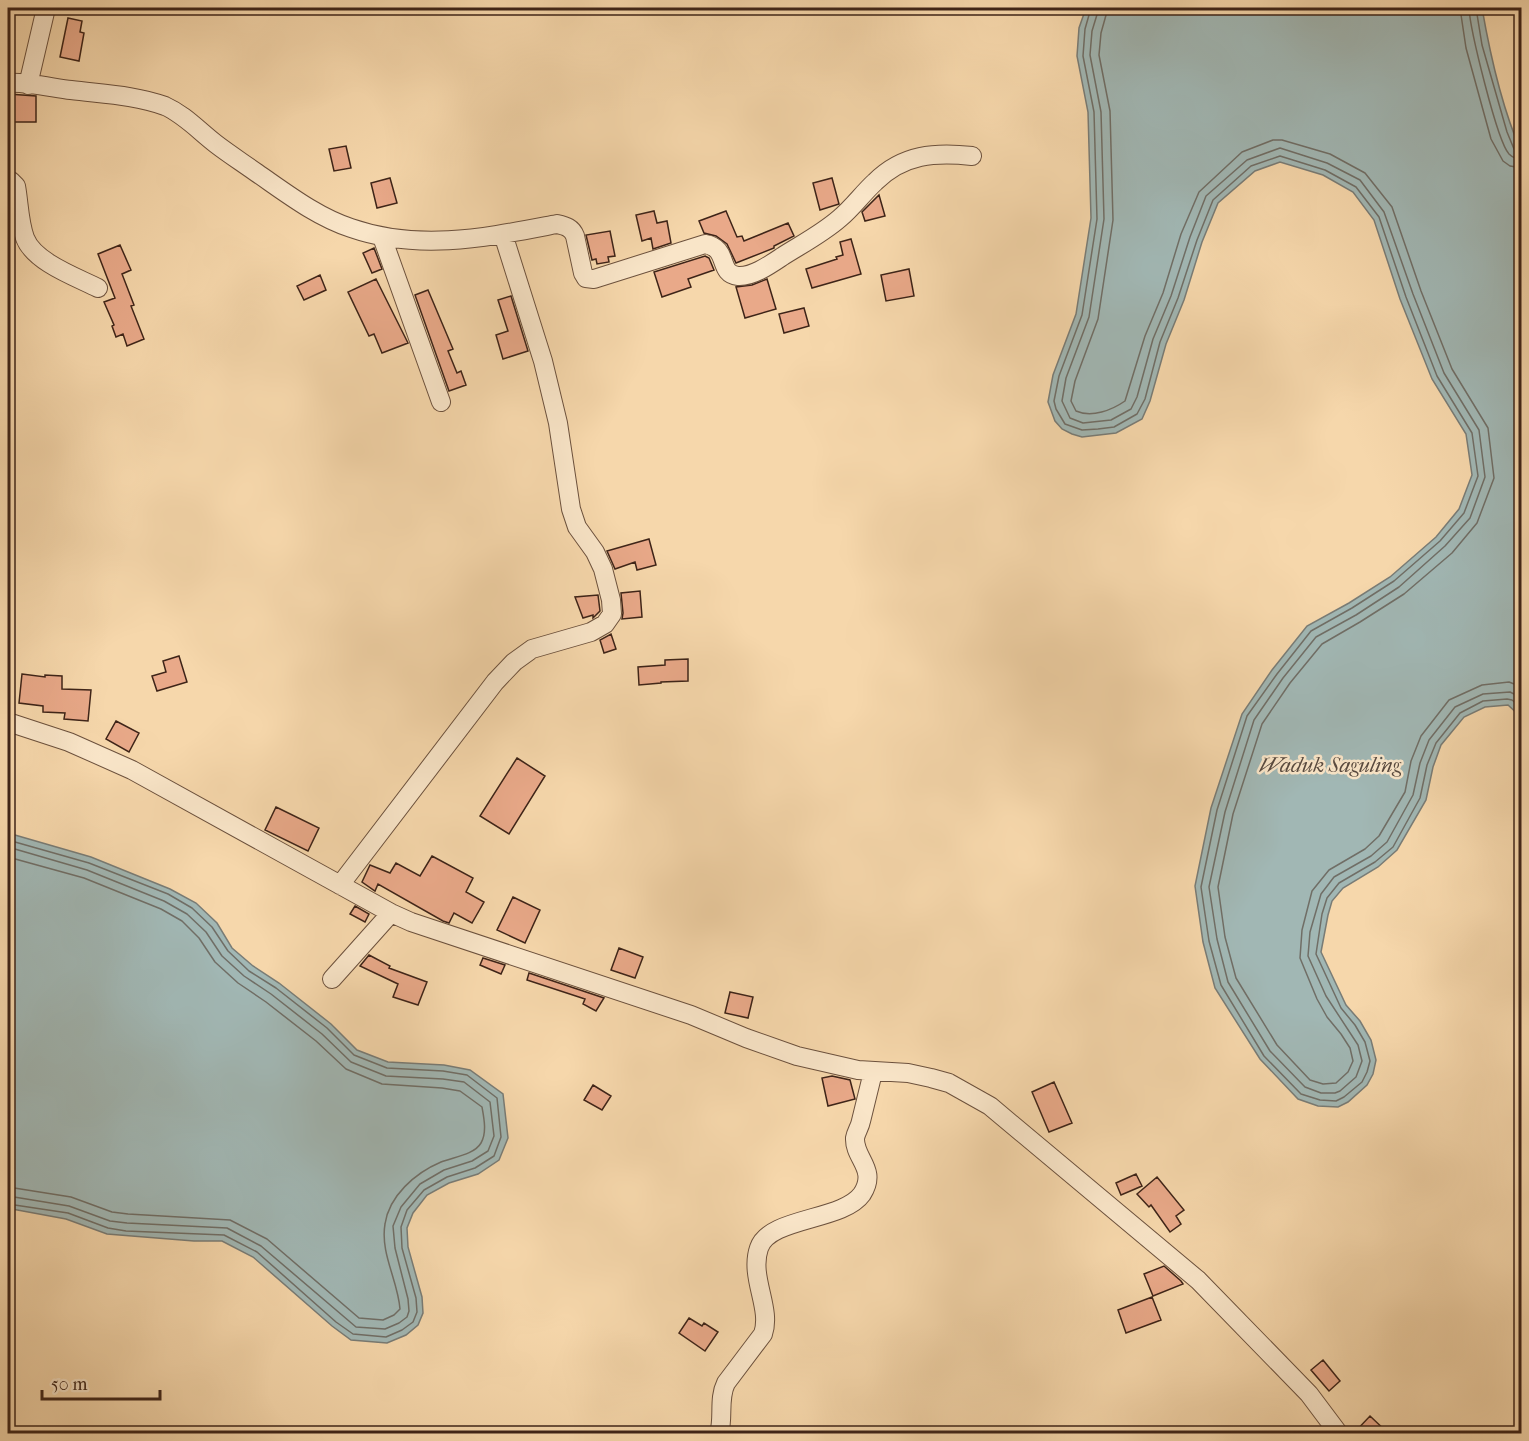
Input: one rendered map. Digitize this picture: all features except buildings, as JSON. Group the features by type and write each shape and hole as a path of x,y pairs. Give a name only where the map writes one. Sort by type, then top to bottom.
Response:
{"street":[{"path":"28,85 46,8"},
{"path":"8,83 136,97 166,107 184,116 216,144 284,192 322,215 349,228 382,237 435,242 475,239 557,224 566,227 573,230 583,273 586,278 594,279 705,244 714,245 720,250 724,266 731,274 739,276 753,273 840,219 877,180 898,165 919,157 944,153 972,156"},
{"path":"8,180 16,186 25,237 31,248 47,262 98,288"},
{"path":"340,885 495,682 514,662 532,649 591,632 605,624 612,614 603,569 595,552 577,527 571,509 558,423 543,361 503,234"},
{"path":"382,237 441,402"},
{"path":"8,723 69,742 132,770 391,913 421,926 691,1015 797,1056 873,1072 908,1073 949,1083 1003,1115 1198,1280 1309,1394 1339,1434"},
{"path":"332,980 391,913"},
{"path":"719,1434 722,1425 722,1391 763,1334 766,1326 757,1280 759,1247 767,1237 778,1230 851,1203 860,1196 865,1188 868,1175 857,1150 855,1137 873,1072"}],"water":[{"name":"Waduk Saguling","path":"1086,8 1482,8 1497,81 1521,151 1521,717 1508,705 1485,707 1464,717 1441,745 1433,767 1426,800 1397,850 1378,867 1343,888 1332,901 1321,952 1346,1005 1360,1021 1371,1040 1376,1060 1373,1074 1367,1085 1348,1102 1338,1107 1318,1106 1298,1099 1260,1059 1215,988 1203,942 1195,886 1211,808 1242,714 1272,670 1307,626 1390,577 1436,537 1459,509 1472,475 1466,434 1432,379 1400,299 1374,220 1353,192 1323,175 1280,162 1255,171 1218,203 1166,344 1150,401 1142,419 1116,433 1082,437 1062,429 1055,421 1048,402 1053,375 1076,314 1091,218 1088,112 1077,56 1079,28"},
{"path":"8,833 91,857 170,889 196,903 217,923 232,948 331,1024 357,1050 388,1062 444,1065 470,1070 503,1094 508,1138 499,1160 478,1174 449,1183 427,1195 413,1213 407,1228 408,1247 422,1297 423,1313 418,1325 406,1335 387,1343 351,1340 253,1257 222,1241 107,1234 66,1219 8,1210"}]}
